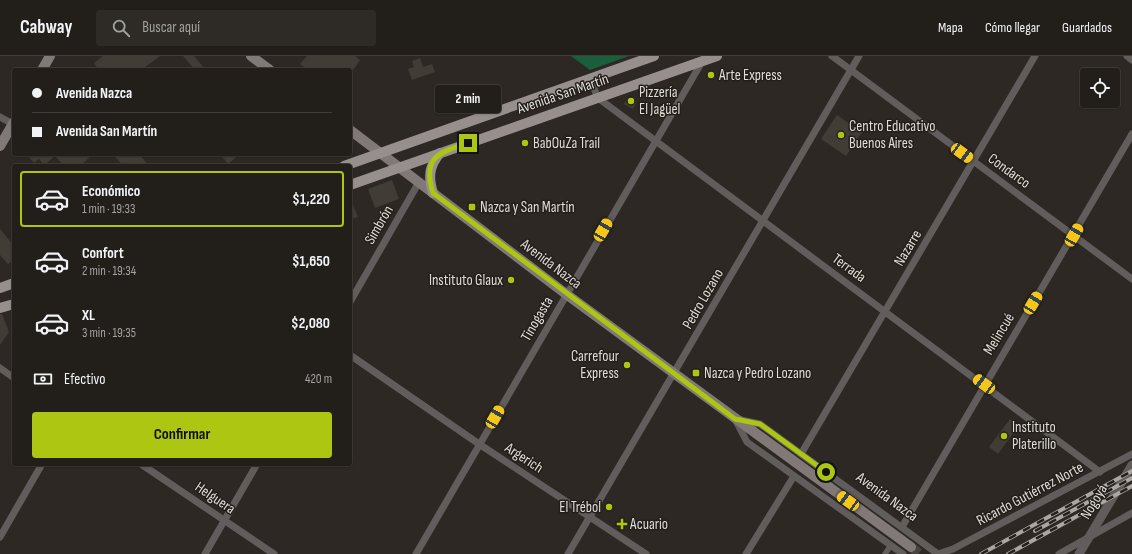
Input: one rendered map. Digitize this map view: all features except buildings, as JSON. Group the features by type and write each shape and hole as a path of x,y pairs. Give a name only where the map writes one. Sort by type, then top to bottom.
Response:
{"main road":[{"path":"43,68 50,56"},
{"path":"251,56 267,68"},
{"name":"Avenida San Martín","path":"350,164 654,56"},
{"name":"Avenida San Martín","path":"352,184 598,98 704,59 717,56"},
{"path":"0,146 12,125"},
{"name":"Avenida Nazca","path":"352,132 566,294 735,419 907,551"},
{"path":"433,193 429,173 431,165 440,153"},
{"path":"0,288 12,284"},
{"path":"0,308 12,305"}],"street":[{"name":"Condarco","path":"832,56 1132,279"},
{"name":"Pedro Lozano","path":"568,554 764,222 859,56"},
{"name":"Nazarre","path":"801,454 1036,56"},
{"path":"1127,56 1132,60"},
{"name":"Tinogasta","path":"416,554 704,59"},
{"path":"590,79 598,98"},
{"name":"Terrada","path":"598,98 984,384 1100,472"},
{"path":"0,117 12,123"},
{"name":"Melincué","path":"902,527 984,384 1074,235 1132,134"},
{"name":"Simbrón","path":"352,299 419,182"},
{"name":"Argerich","path":"352,356 479,444 646,554"},
{"path":"0,368 12,377"},
{"name":"Avenida Nazca","path":"735,419 760,424 938,554"},
{"name":"Avenida Nazca","path":"735,419 747,442 891,545 907,551"},
{"name":"Ricardo Gutiérrez Norte","path":"938,554 953,549 1132,454"},
{"name":"Nogoyá","path":"1079,554 1132,465"},
{"path":"0,537 41,466"},
{"name":"Helguera","path":"144,466 274,554"},
{"path":"205,554 256,466"},
{"path":"746,554 794,476"},
{"path":"1060,554 1132,514"},
{"path":"886,554 891,545"}],"green space":[{"path":"571,56 629,56 590,70"}],"tunnel":[{"path":"911,547 920,554"}],"railway":[{"path":"981,554 1132,471"},
{"path":"1035,531 1132,478"},
{"path":"1008,554 1132,486"}],"place":[{"name":"Arte Express","path":"711,75"},
{"name":"Pizzería El Jagüel","path":"631,101"},
{"name":"Centro Educativo Buenos Aires","path":"841,135"},
{"name":"BabOuZa Trail","path":"525,143"},
{"name":"Nazca y San Martín","path":"472,207"},
{"name":"Instituto Glaux","path":"511,280"},
{"name":"Carrefour Express","path":"627,365"},
{"name":"Nazca y Pedro Lozano","path":"696,373"},
{"name":"Instituto Platerillo","path":"1004,436"},
{"name":"El Trébol","path":"609,507"},
{"name":"Acuario","path":"622,524"}],"route":[{"path":"468,143 440,153 431,165 429,173 433,193 735,419 760,424 826,472"}]}
